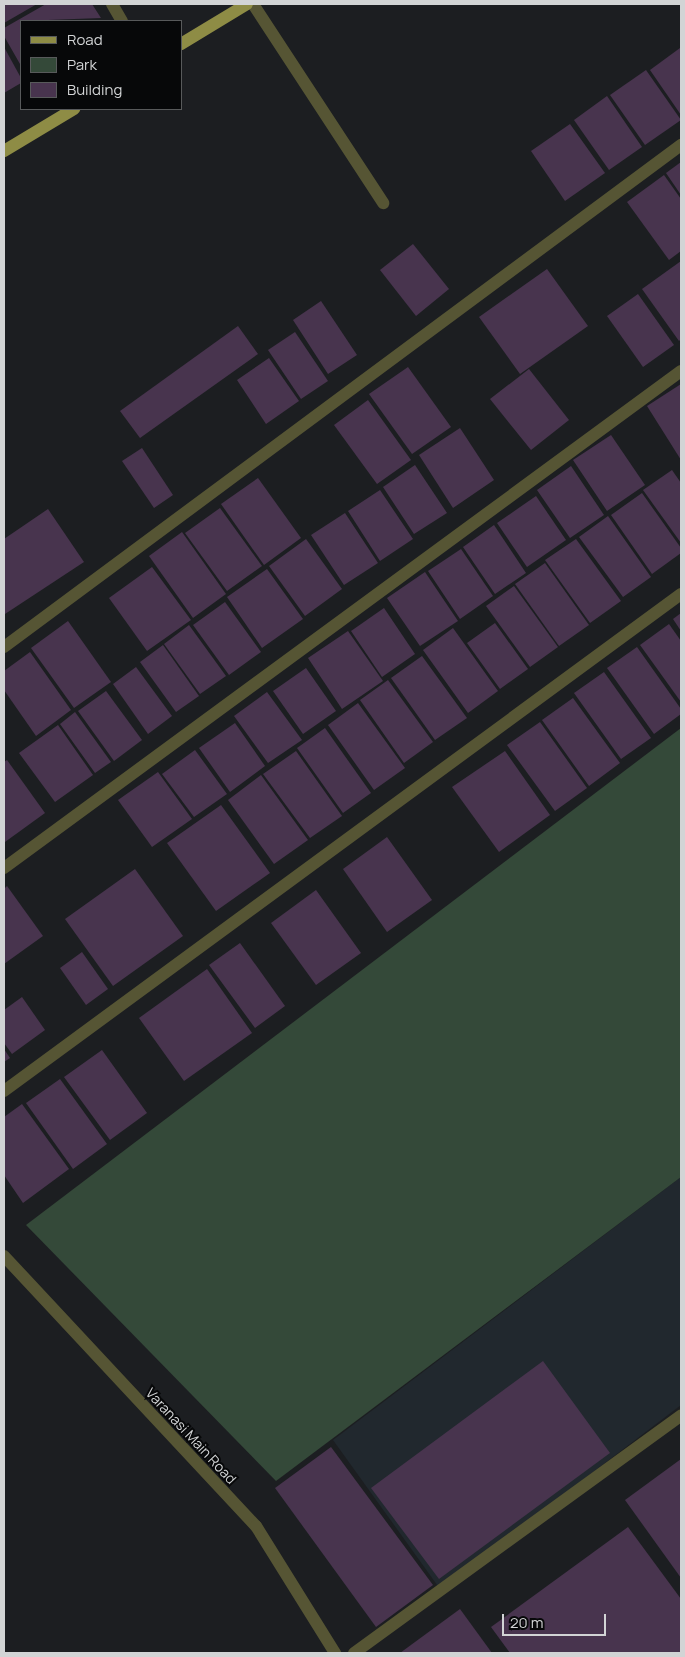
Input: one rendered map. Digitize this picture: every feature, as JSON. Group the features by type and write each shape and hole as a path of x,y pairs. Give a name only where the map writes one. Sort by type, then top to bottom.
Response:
{"main road":[{"path":"182,43 247,4"},
{"path":"4,151 72,110"}],"street":[{"path":"112,4 121,20"},
{"path":"252,4 383,202"},
{"path":"4,648 681,145"},
{"path":"4,868 681,371"},
{"path":"4,1092 681,594"},
{"name":"Varanasi Main Road","path":"4,1256 256,1526 335,1653"},
{"path":"354,1653 681,1416"}],"shaded area":[{"path":"681,1177 681,1405 440,1589 333,1440"}],"green space":[{"path":"681,728 681,1177 276,1481 26,1225"}],"building":[{"path":"4,4 37,4 4,23"},
{"path":"46,4 92,4 101,18 20,20 20,64 4,36 4,28"},
{"path":"4,47 20,76 20,84 4,93"},
{"path":"681,49 681,115 650,70"},
{"path":"646,70 681,120 645,145 610,95"},
{"path":"607,96 642,147 609,170 574,120"},
{"path":"570,124 605,173 565,201 531,151"},
{"path":"681,162 681,195 666,173"},
{"path":"664,175 681,199 681,251 669,260 627,202"},
{"path":"413,244 449,289 416,316 380,270"},
{"path":"681,261 681,339 679,341 642,289"},
{"path":"547,269 588,326 520,374 479,317"},
{"path":"638,294 674,345 643,367 607,316"},
{"path":"321,301 357,355 328,374 293,320"},
{"path":"238,326 258,354 140,438 120,411"},
{"path":"295,332 328,381 301,399 268,350"},
{"path":"269,358 299,401 266,424 237,380"},
{"path":"408,367 451,427 412,454 369,394"},
{"path":"529,369 569,420 531,450 490,399"},
{"path":"681,384 681,460 647,406"},
{"path":"368,400 411,460 377,484 334,425"},
{"path":"460,428 494,480 453,508 419,455"},
{"path":"611,435 645,485 607,511 573,460"},
{"path":"142,448 173,495 154,508 122,461"},
{"path":"415,465 447,513 414,534 383,487"},
{"path":"571,466 604,515 570,538 537,490"},
{"path":"672,470 681,483 681,543 643,490"},
{"path":"258,478 301,538 264,565 221,504"},
{"path":"380,490 413,539 380,561 348,511"},
{"path":"642,493 681,548 681,553 652,574 611,515"},
{"path":"536,496 566,540 527,567 497,523"},
{"path":"220,508 262,566 227,591 185,533"},
{"path":"48,509 84,562 5,614 4,539"},
{"path":"345,513 378,563 344,585 311,535"},
{"path":"608,516 651,577 623,597 579,537"},
{"path":"494,525 526,573 495,594 463,547"},
{"path":"182,532 226,594 193,618 149,556"},
{"path":"306,539 342,589 305,616 269,566"},
{"path":"576,539 621,601 590,623 545,560"},
{"path":"461,549 493,596 460,619 428,571"},
{"path":"545,563 589,625 559,646 515,584"},
{"path":"152,567 191,620 147,651 109,598"},
{"path":"267,569 303,619 262,648 227,597"},
{"path":"425,572 458,621 420,646 387,598"},
{"path":"514,586 558,647 530,667 486,606"},
{"path":"225,602 261,652 229,675 193,625"},
{"path":"384,608 415,654 382,677 351,631"},
{"path":"681,613 681,631 673,619"},
{"path":"68,621 111,682 74,708 31,648"},
{"path":"495,623 528,669 500,689 467,643"},
{"path":"669,624 681,641 681,702 640,645"},
{"path":"189,625 226,676 200,694 164,644"},
{"path":"453,628 498,691 468,713 423,650"},
{"path":"348,631 383,681 342,709 308,658"},
{"path":"163,645 199,696 176,712 140,662"},
{"path":"637,647 681,709 681,714 654,734 607,668"},
{"path":"30,652 71,710 36,736 4,690 4,671"},
{"path":"422,656 467,718 435,740 391,678"},
{"path":"136,667 172,716 148,734 113,684"},
{"path":"306,668 336,711 303,734 273,691"},
{"path":"604,672 651,738 621,759 574,693"},
{"path":"388,680 433,742 404,763 360,700"},
{"path":"106,691 142,740 114,761 78,711"},
{"path":"267,692 302,740 268,763 234,716"},
{"path":"573,698 620,763 589,786 542,720"},
{"path":"358,703 405,768 374,790 328,725"},
{"path":"75,712 111,762 95,773 60,724"},
{"path":"540,722 587,788 555,811 507,745"},
{"path":"235,723 265,766 230,792 199,748"},
{"path":"58,725 93,775 55,802 19,753"},
{"path":"325,728 371,793 343,813 297,748"},
{"path":"195,750 227,794 194,817 162,774"},
{"path":"296,751 342,816 310,838 263,774"},
{"path":"505,751 550,815 499,852 452,787"},
{"path":"7,760 45,813 5,842 4,762"},
{"path":"158,772 192,819 152,847 118,800"},
{"path":"261,775 308,840 274,864 228,800"},
{"path":"221,805 270,873 216,911 167,843"},
{"path":"387,837 432,900 387,932 343,869"},
{"path":"135,869 183,936 113,986 65,919"},
{"path":"7,886 43,936 4,964 4,889"},
{"path":"316,890 361,953 316,985 271,923"},
{"path":"240,943 285,1006 255,1028 209,965"},
{"path":"82,952 108,989 86,1005 60,968"},
{"path":"207,969 252,1033 184,1081 139,1018"},
{"path":"22,997 45,1030 12,1054 4,1043 4,1010"},
{"path":"4,1049 10,1058 4,1062"},
{"path":"102,1050 147,1113 110,1140 64,1077"},
{"path":"60,1079 107,1144 73,1169 26,1103"},
{"path":"22,1104 69,1169 23,1203 4,1175 4,1117"},
{"path":"543,1361 610,1453 439,1579 371,1488"},
{"path":"331,1447 433,1585 376,1627 275,1488"},
{"path":"681,1459 681,1578 625,1500"},
{"path":"628,1527 681,1599 681,1653 510,1653 491,1627"},
{"path":"460,1609 492,1653 400,1653"}]}
